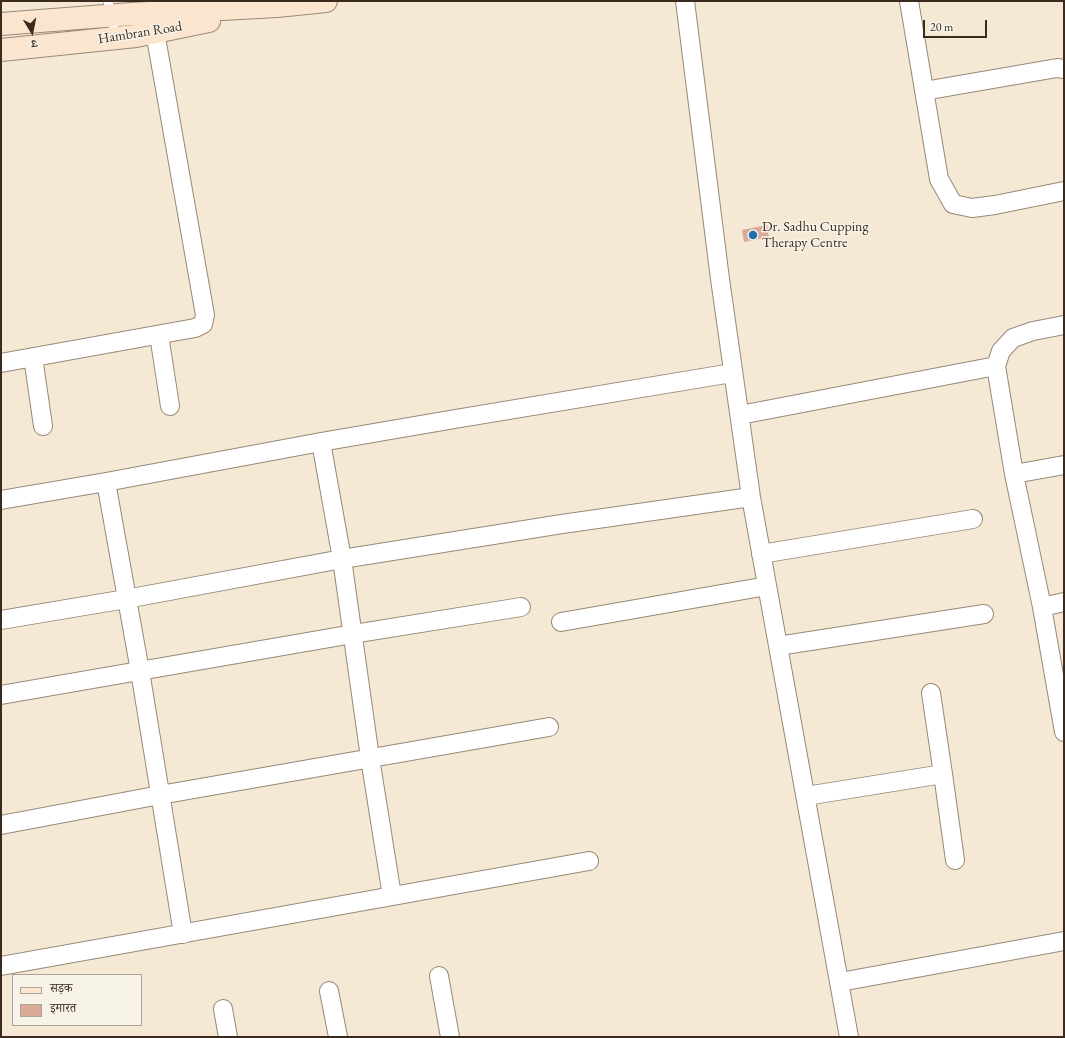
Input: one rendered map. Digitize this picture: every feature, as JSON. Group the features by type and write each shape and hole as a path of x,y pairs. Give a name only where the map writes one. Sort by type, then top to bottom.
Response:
{"main road":[{"name":"Hambran Road","path":"1,24 110,8 277,6 326,1"},
{"name":"Hambran Road","path":"1,50 136,36 277,6"}],"street":[{"path":"685,1 732,373 740,415 751,497 849,1037"},
{"path":"908,1 939,180 953,204 972,208 1064,191"},
{"path":"1,363 159,335 195,328 203,324 205,315 155,32"},
{"path":"924,91 1057,68 1064,69"},
{"path":"1064,325 1032,331 1013,338 1001,351 996,366 1014,474 1042,607 1062,711 1064,732"},
{"path":"159,335 170,406"},
{"path":"33,357 43,426"},
{"path":"740,415 996,366"},
{"path":"1,500 321,442 732,373"},
{"path":"321,442 342,559 370,758 392,896"},
{"path":"1014,474 1064,465"},
{"path":"106,482 140,671 183,934"},
{"path":"1,620 126,599 342,559 562,524 751,497"},
{"path":"761,554 973,520"},
{"path":"561,622 767,586"},
{"path":"1042,607 1064,602"},
{"path":"1,695 353,634 521,607"},
{"path":"778,646 984,614"},
{"path":"931,694 955,860"},
{"path":"1,825 160,795 549,728"},
{"path":"806,796 943,774"},
{"path":"1,966 589,861"},
{"path":"840,982 1064,941"},
{"path":"439,976 450,1037"},
{"path":"329,991 338,1037"},
{"path":"222,1009 228,1037"}],"lane":[{"path":"110,8 116,38"}],"building":[{"path":"767,225 769,237 744,242 742,230"}],"place":[{"name":"Dr. Sadhu Cupping Therapy Centre","path":"753,235"}]}
